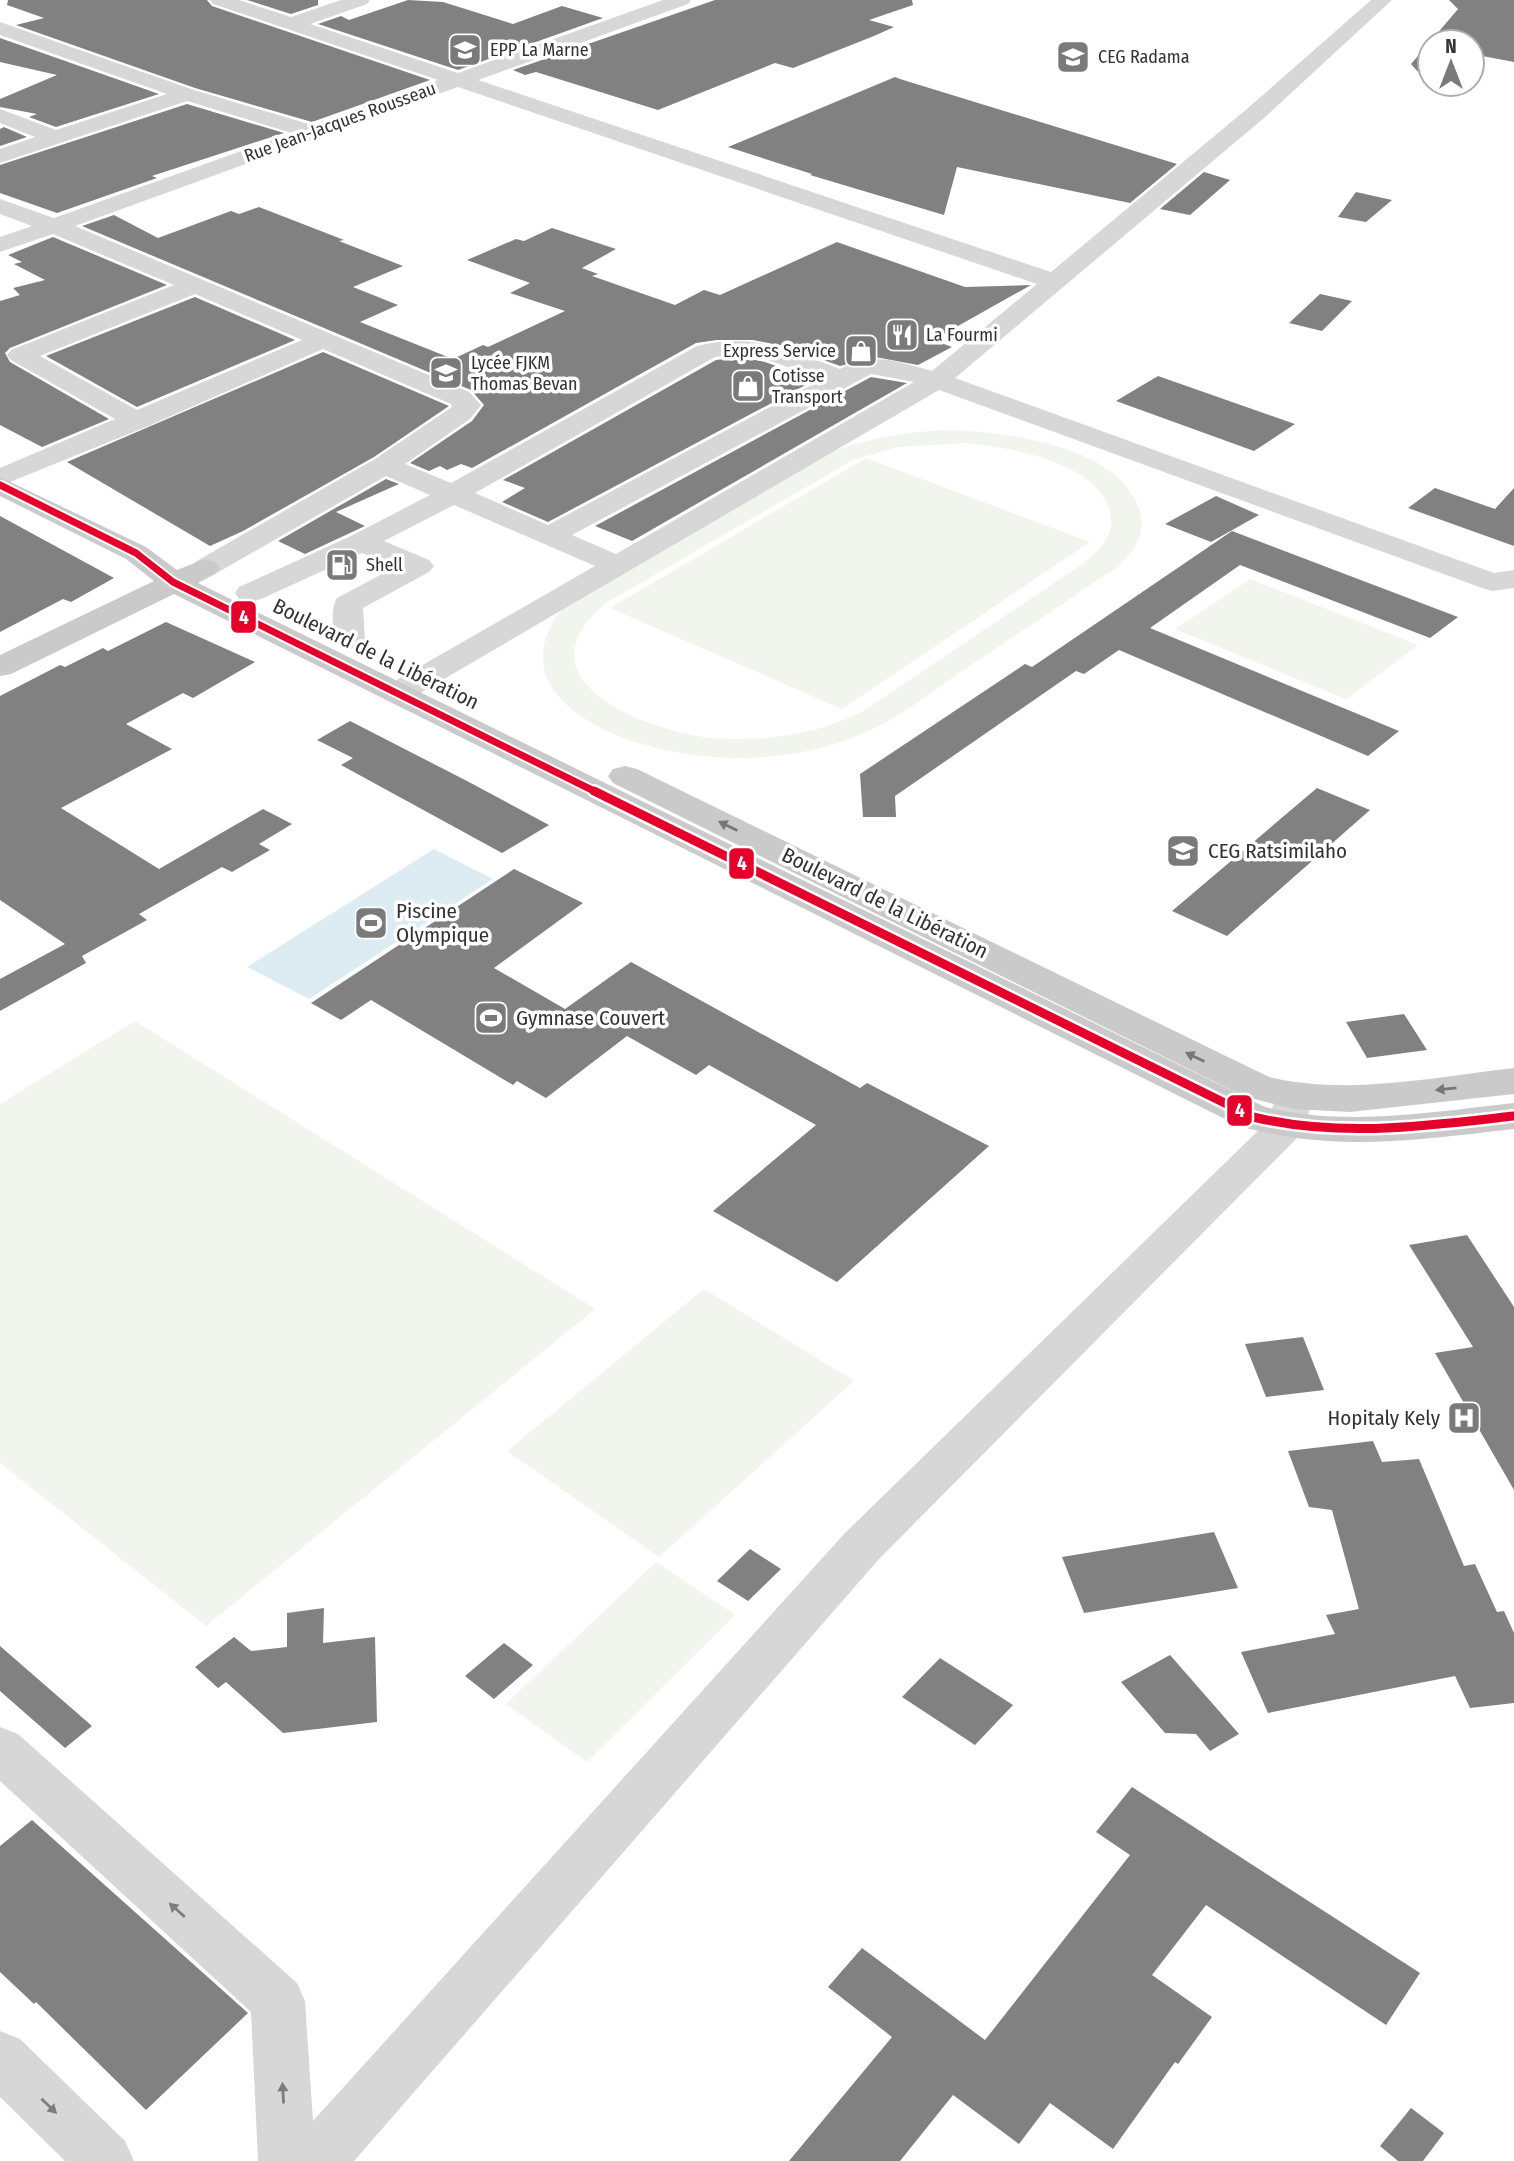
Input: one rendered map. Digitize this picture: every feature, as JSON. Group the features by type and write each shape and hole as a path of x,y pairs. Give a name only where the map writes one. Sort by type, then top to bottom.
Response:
{"main road":[{"name":"Boulevard de la Libération","path":"0,485 160,572 411,685 1257,1087 1290,1111 1330,1131 1368,1130 1514,1115"},
{"path":"0,667 160,572 205,568"},
{"name":"Boulevard de la Libération","path":"205,568 250,593 350,640 411,685"},
{"name":"Boulevard de la Libération","path":"1290,1111 1350,1099 1514,1081"}],"street":[{"path":"220,0 269,8 290,24 1056,282"},
{"name":"Rue Jean-Jacques Rousseau","path":"0,245 681,0"},
{"path":"411,685 937,380 1256,113 1382,0"},
{"path":"290,24 349,2"},
{"path":"0,28 187,94 312,132"},
{"path":"0,156 187,94"},
{"path":"0,115 54,137"},
{"path":"0,206 52,225 460,398 468,405 461,413 386,465 205,568"},
{"path":"137,421 20,355 194,286"},
{"path":"0,478 323,340"},
{"path":"250,593 455,494 706,351 722,345 747,345 842,379"},
{"path":"549,536 866,366 882,366 937,380 1503,580 1514,610"},
{"path":"386,465 619,566"},
{"path":"350,640 348,604 419,566 360,542"},
{"path":"316,2161 862,1546 1290,1111"},
{"path":"1,1752 278,2001 288,2161"},
{"path":"0,2058 106,2161"}],"shaded area":[{"path":"977,432 1033,440 1088,458 1111,472 1129,490 1142,520 1137,543 1116,568 911,707 873,729 823,747 769,757 742,758 661,749 619,736 593,724 569,707 551,686 543,663 543,651 550,628 564,607 831,452 906,433","holes":["966,443 1029,454 1074,471 1092,484 1105,499 1111,518 1110,531 1100,548 1085,562 862,712 829,725 777,737 723,739 695,736 631,716 603,700 583,680 574,658 581,632 606,603 853,460 897,447"]},
{"path":"866,458 1090,542 842,709 610,608"},
{"path":"1250,579 1418,645 1346,699 1175,629"},
{"name":"Piscine Olympique","path":"434,849 493,879 309,999 247,967"},
{"path":"135,1021 595,1309 206,1626 0,1463 0,1104"},
{"path":"704,1289 854,1381 659,1557 507,1451"},
{"path":"656,1562 735,1615 587,1762 506,1704"}],"building":[{"path":"8,0 207,0 212,6 430,80 312,122 195,88 16,25 44,18 7,5"},
{"path":"247,0 318,0 318,5 291,14"},
{"name":"EPP La Marne","path":"408,0 443,2 513,24 562,6 603,18 458,70 318,24 341,16 349,20"},
{"path":"715,0 912,0 913,5 869,20 894,27 874,36 793,68 775,63 658,110 536,72 525,75 513,70"},
{"path":"1449,0 1514,0 1514,62 1486,57 1486,28 1442,28 1458,9"},
{"path":"0,38 159,94 56,127 29,117 37,114 0,107 0,99 57,75 0,62"},
{"path":"895,77 1177,164 1130,203 957,167 944,215 728,147"},
{"path":"187,104 284,133 152,176 157,178 57,213 0,193 0,165"},
{"path":"4,127 27,137 0,146 0,129"},
{"path":"1204,172 1230,180 1190,215 1160,209"},
{"path":"1356,192 1392,200 1366,222 1338,217"},
{"path":"259,207 403,266 353,287 398,305 360,322 453,359 483,345 488,347 565,311 510,293 530,283 467,260 516,239 524,241 552,228 616,249 582,268 598,274 592,276 675,305 704,290 720,295 837,242 965,287 1031,285 933,340 952,347 918,365 875,357 840,366 788,347 753,340 696,343 472,468 461,464 447,470 440,466 429,471 410,463 472,421 484,405 471,390 82,226 114,215 158,238 231,211 239,214"},
{"path":"53,237 167,285 10,348 5,353 10,362 109,419 42,447 0,425 0,301 20,295 13,288 45,280 14,264 22,262 8,255"},
{"path":"1320,294 1352,301 1322,331 1289,323"},
{"path":"195,297 295,340 137,407 46,356"},
{"path":"323,352 449,406 374,457 243,531 210,546 67,462"},
{"path":"740,357 765,362 815,380 548,522 502,502 525,488 503,480 716,360"},
{"path":"1158,376 1295,424 1254,451 1116,401"},
{"path":"871,377 907,383 632,541 595,526"},
{"path":"386,479 399,484 336,512 365,526 305,554 278,541"},
{"path":"1435,488 1495,509 1514,488 1514,546 1408,508"},
{"path":"1216,496 1259,515 1211,542 1165,524"},
{"path":"0,516 114,578 71,602 63,599 0,632"},
{"path":"1232,531 1458,617 1430,638 1240,565 1150,628 1399,731 1368,756 1119,650 1084,674 1076,671 895,796 896,817 863,817 860,774 1025,664 1032,667"},
{"path":"166,622 255,662 193,698 183,693 126,724 172,749 61,808 159,869 263,809 292,824 259,844 270,850 232,872 222,867 139,914 147,920 82,956 86,963 0,1011 0,979 65,944 0,900 0,696 60,665 65,667 103,648 108,651"},
{"path":"350,721 549,825 502,853 341,765 353,758 317,740"},
{"path":"1317,788 1370,810 1227,936 1172,911"},
{"path":"514,869 583,903 494,968 565,1009 631,962 860,1088 867,1083 989,1146 837,1282 713,1211 816,1125 709,1065 696,1075 627,1036 546,1098 517,1081 513,1085 371,1000 341,1020 311,1003"},
{"path":"1404,1014 1427,1050 1367,1058 1346,1022"},
{"path":"1467,1235 1514,1307 1514,1490 1435,1353 1473,1347 1409,1245"},
{"path":"1303,1337 1324,1390 1266,1397 1245,1344"},
{"path":"1373,1441 1382,1462 1419,1459 1464,1566 1475,1564 1497,1612 1504,1611 1514,1633 1514,1703 1470,1708 1455,1676 1268,1713 1241,1652 1335,1634 1326,1615 1359,1609 1332,1510 1309,1507 1288,1451"},
{"path":"1214,1532 1238,1588 1084,1613 1062,1557"},
{"path":"750,1549 781,1569 748,1601 717,1581"},
{"path":"324,1608 323,1643 375,1637 377,1722 283,1733 226,1682 218,1688 195,1667 234,1637 251,1651 287,1647 287,1613"},
{"path":"504,1643 533,1665 494,1699 465,1676"},
{"path":"0,1646 92,1726 65,1748 0,1691"},
{"path":"1170,1655 1239,1734 1210,1751 1196,1734 1165,1733 1121,1682"},
{"path":"940,1658 1013,1705 975,1745 902,1697"},
{"path":"1132,1787 1420,1973 1386,2025 1206,1905 1152,1975 1212,2017 1178,2064 1175,2062 1113,2149 1050,2103 1019,2144 953,2095 900,2161 789,2161 892,2037 828,1987 862,1948 985,2040 1130,1855 1096,1832"},
{"path":"32,1820 248,2013 146,2110 36,2002 34,2004 0,1972 0,1846"},
{"path":"1411,2108 1444,2133 1423,2161 1398,2161 1380,2146"}],"transit line":[{"name":"4","path":"0,485 136,553 173,582 1253,1117 1317,1129 1383,1130 1514,1116"}],"place":[{"name":"EPP La Marne","path":"465,50"},
{"name":"CEG Radama","path":"1073,57"},
{"name":"La Fourmi","path":"902,335"},
{"name":"Express Service","path":"861,351"},
{"name":"Lycée FJKM Thomas Bevan","path":"446,373"},
{"name":"Cotisse Transport","path":"748,386"},
{"name":"Shell","path":"342,565"},
{"name":"CEG Ratsimilaho","path":"1183,851"},
{"name":"Piscine Olympique","path":"371,923"},
{"name":"Gymnase Couvert","path":"491,1018"},
{"name":"Hopitaly Kely","path":"1464,1418"}]}
